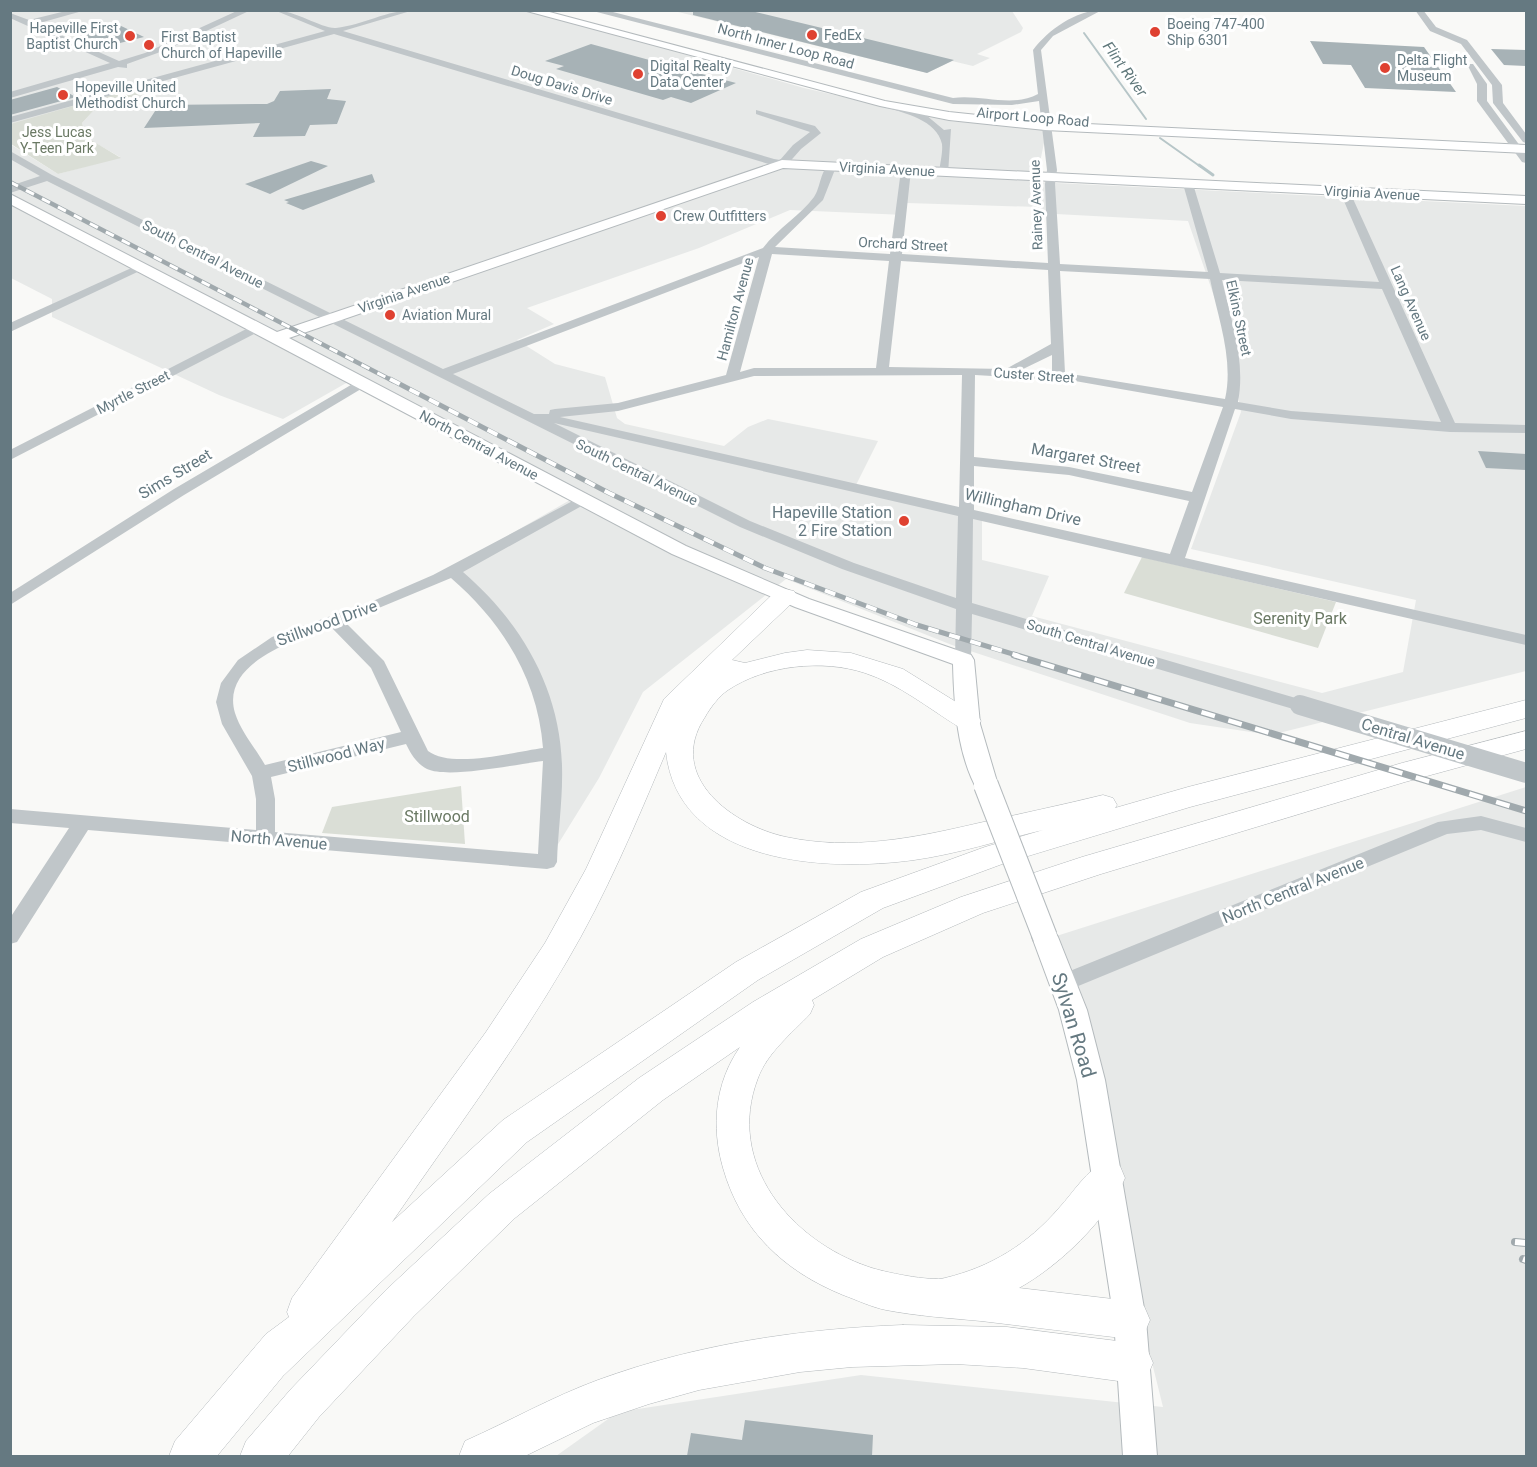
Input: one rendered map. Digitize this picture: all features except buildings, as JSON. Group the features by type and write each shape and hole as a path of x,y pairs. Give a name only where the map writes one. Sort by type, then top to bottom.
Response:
{"highway":[{"path":"794,600 694,711 681,737 680,757 684,777 695,797 710,813 746,836 780,848 840,854 909,850 1109,804 1188,797"},
{"path":"190,1456 270,1361 498,1042 556,952 601,869 663,723 673,705 688,687 794,600"},
{"path":"717,685 739,673 780,661 826,658 850,661 895,676 968,721"},
{"path":"270,1361 515,1131 747,971 872,900 995,855 1188,797 1527,709"},
{"path":"261,1456 305,1403 392,1312 502,1206 651,1089 765,1012 872,948 994,898 1093,865 1402,772 1527,740"},
{"path":"830,973 770,1032 740,1079 732,1114 735,1153 748,1192 773,1227 804,1256 845,1279 884,1291 1130,1320"},
{"path":"939,1298 988,1285 1022,1268 1050,1247 1107,1178"},
{"path":"480,1456 597,1401 715,1365 786,1352 857,1345 926,1344 1008,1347 1133,1363"}],"main road":[{"name":"Airport Loop Road","path":"528,10 884,104 950,108"},
{"name":"Airport Loop Road","path":"551,10 875,94 950,108 1045,120 1522,144"},
{"name":"Virginia Avenue","path":"275,338 782,164 1527,200"},
{"name":"North Central Avenue","path":"10,198 679,550 794,600 963,660"},
{"name":"Sylvan Road","path":"963,660 968,721 986,785 1063,983 1091,1080 1130,1320 1140,1456"}],"street":[{"path":"28,23 82,10"},
{"path":"10,95 129,69 247,10"},
{"name":"Doug Davis Drive","path":"278,10 334,31 782,164"},
{"path":"10,120 410,10"},
{"name":"North Inner Loop Road","path":"593,10 902,88 1022,103 1034,106 1045,120"},
{"name":"Rainey Avenue","path":"1059,375 1051,177 1037,50 1041,42 1050,34 1098,10"},
{"path":"1419,10 1433,29 1451,41 1482,84 1482,101 1522,144"},
{"path":"10,15 156,80"},
{"path":"1441,34 1464,42 1497,85 1498,103 1522,144 1527,160"},
{"path":"165,49 188,58"},
{"name":"North Inner Loop Road","path":"902,88 950,108 967,98 1022,103"},
{"path":"1022,103 1033,101 1042,95"},
{"name":"Airport Loop Road","path":"884,104 931,121 941,130 946,143"},
{"path":"944,172 950,108"},
{"path":"759,112 815,130 814,135 797,147 782,164"},
{"path":"745,154 797,147"},
{"name":"South Central Avenue","path":"10,154 48,177 511,410 745,524 848,566 964,606 1300,705"},
{"name":"Hamilton Avenue","path":"732,376 767,250 778,235 819,198 831,167"},
{"path":"882,370 906,170"},
{"path":"10,190 48,177"},
{"name":"Elkins Street","path":"1176,560 1230,405 1235,384 1234,363 1215,276 1188,184"},
{"name":"Lang Avenue","path":"1345,192 1450,428"},
{"name":"Orchard Street","path":"441,374 767,250 1386,286"},
{"path":"10,328 142,267"},
{"name":"Myrtle Street","path":"10,456 256,328"},
{"path":"1005,371 1039,358 1058,345"},
{"name":"Custer Street","path":"511,410 563,413 618,408 732,376 778,370 1005,371 1059,375 1291,415 1450,428 1527,429"},
{"name":"Sylvan Road","path":"963,660 969,371"},
{"name":"Sims Street","path":"10,600 179,492 361,383"},
{"name":"Custer Street","path":"577,442 605,416 618,408"},
{"name":"Willingham Drive","path":"511,410 1527,640"},
{"name":"Margaret Street","path":"967,461 1069,471 1197,498"},
{"name":"Stillwood Drive","path":"266,839 267,806 260,773 250,751 229,721 225,709 226,689 238,669 254,654 272,643 453,572 582,500"},
{"path":"334,620 378,665 421,755 433,764 457,766 552,753 551,727 543,695 529,661 494,610 477,591 453,572"},
{"name":"Central Avenue","path":"1300,705 1527,773"},
{"name":"Stillwood Way","path":"260,773 412,736"},
{"name":"North Avenue","path":"10,816 547,862 552,753"},
{"path":"10,936 83,822"},
{"name":"North Central Avenue","path":"1063,983 1445,827 1481,823 1527,835"}],"shaded area":[{"path":"529,10 804,88 950,121 1047,128 1036,182 1526,206 1526,671 1271,735 1190,723 952,645 786,579 643,692 599,778 547,862 543,695 494,610 455,566 570,500 348,382 283,419 219,395 52,317 52,299 11,278 10,144 58,174 120,157 85,137 82,123 94,110 161,88 153,84 11,124 11,11","holes":["907,203 1038,207 1037,213 1188,221 1226,331 1241,412 1191,549 1416,600 1403,672 1322,693 1032,616 1049,576 982,560 982,520 853,491 878,441 768,419 748,427 724,446 625,424 617,418 605,377 555,364 517,340 554,324 527,308 699,248 790,210 905,215"]},
{"path":"674,11 1012,11 1023,28 1021,32 977,54 990,58 973,66 952,61 927,73"},
{"path":"1526,787 1526,1456 556,1456 618,1412 861,1375 1163,1407 1047,939"}],"green space":[{"name":"Jess Lucas Y-Teen Park","path":"153,83 162,88 94,110 82,123 86,137 121,158 58,174 11,144 10,124"},
{"name":"Serenity Park","path":"1142,557 1336,602 1318,648 1124,593"},
{"name":"Stillwood","path":"461,786 465,844 322,833 332,807"}],"waterway":[{"name":"Flint River","path":"1084,33 1146,119"},
{"name":"Flint River","path":"1160,138 1201,167"},
{"name":"Flint River","path":"1199,165 1213,175"}],"railway":[{"path":"10,182 393,381"},
{"path":"390,379 609,493 765,568 917,625 1019,656"},
{"path":"1014,655 1526,811"},
{"path":"1515,1242 1526,1243"}],"place":[{"name":"Boeing 747-400 Ship 6301","path":"1155,32"},
{"name":"FedEx","path":"812,35"},
{"name":"Hapeville First Baptist Church","path":"130,36"},
{"name":"First Baptist Church of Hapeville","path":"149,45"},
{"name":"Delta Flight Museum","path":"1385,68"},
{"name":"Digital Realty Data Center","path":"638,74"},
{"name":"Hopeville United Methodist Church","path":"63,95"},
{"name":"Crew Outfitters","path":"661,216"},
{"name":"Aviation Mural","path":"390,315"},
{"name":"Hapeville Station 2 Fire Station","path":"904,521"}]}
